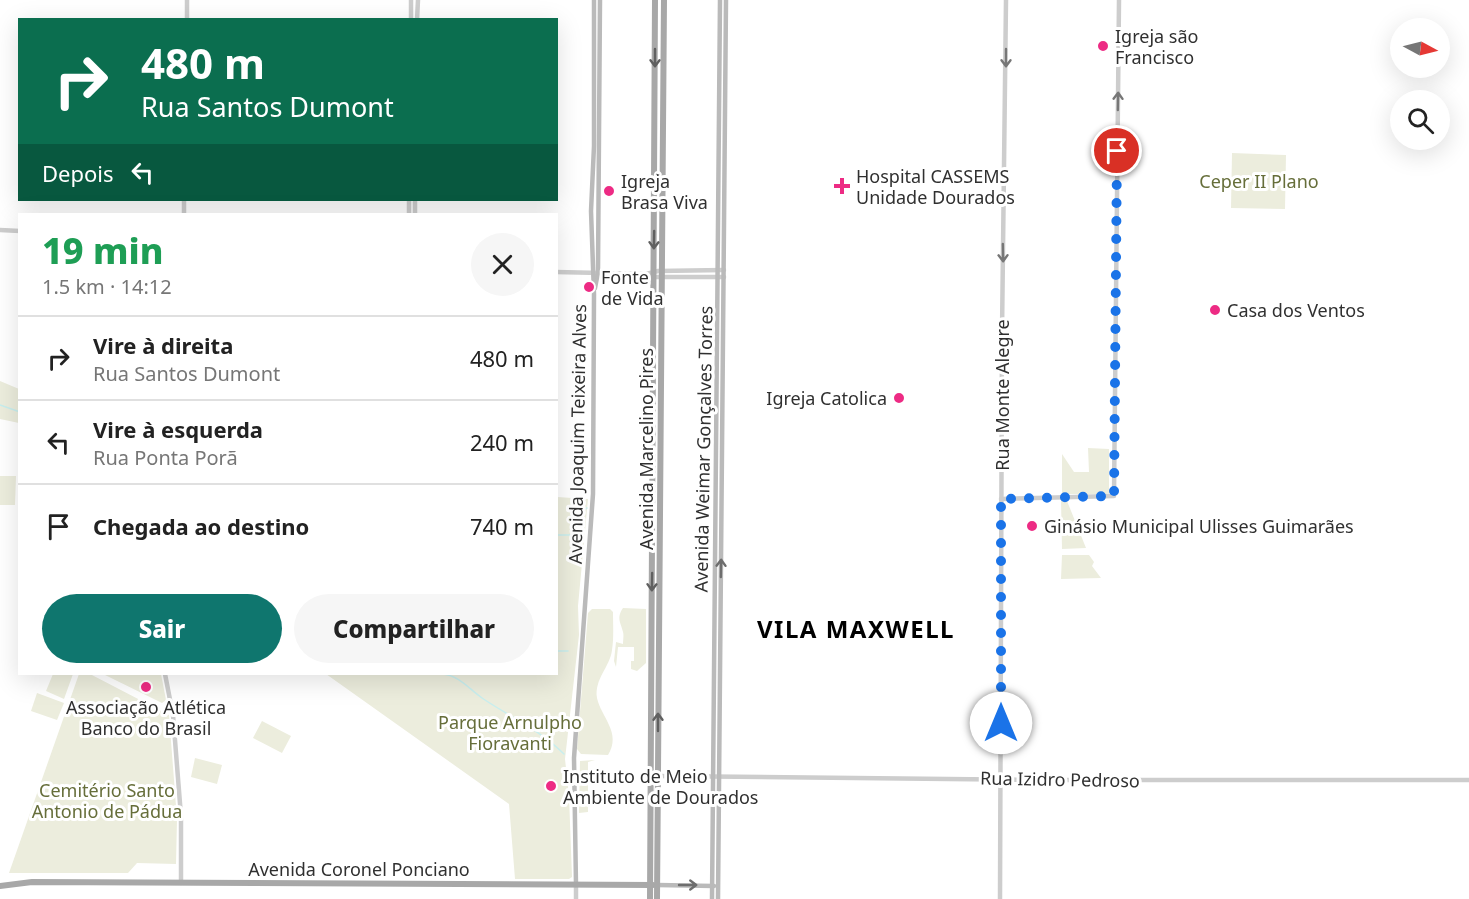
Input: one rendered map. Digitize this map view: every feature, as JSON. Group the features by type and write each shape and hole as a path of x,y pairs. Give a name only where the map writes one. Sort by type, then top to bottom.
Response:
{"main road":[{"name":"Avenida Joaquim Teixeira Alves","path":"594,0 595,272"},
{"name":"Avenida Joaquim Teixeira Alves","path":"576,885 574,758 592,512 600,0"},
{"name":"Avenida Marcelino Pires","path":"654,776 651,662 651,274 655,0"},
{"name":"Avenida Marcelino Pires","path":"650,899 653,885 654,776 659,663 664,0"},
{"name":"Avenida Weimar Gonçalves Torres","path":"718,899 720,0"},
{"name":"Avenida Weimar Gonçalves Torres","path":"721,270 726,0"},
{"name":"Avenida Weimar Gonçalves Torres","path":"712,899 721,277"},
{"path":"652,387 660,388"},
{"path":"652,441 660,441"},
{"path":"651,662 659,663"},
{"name":"Avenida Coronel Ponciano","path":"0,886 32,882 718,886"},
{"name":"Avenida Marcelino Pires","path":"653,885 657,899"}],"street":[{"path":"187,0 187,18"},
{"path":"411,0 411,18"},
{"path":"417,18 418,0"},
{"name":"Rua Monte Alegre","path":"1000,899 999,778 1006,0"},
{"path":"1001,499 1114,496 1119,0"},
{"path":"0,231 18,231"},
{"path":"662,274 690,270 721,270"},
{"path":"690,270 690,277"},
{"path":"558,272 721,277"},
{"path":"165,675 173,715 181,816 181,883"},
{"name":"Rua Izidro Pedroso","path":"654,776 1469,780"},
{"name":"Avenida Joaquim Teixeira Alves","path":"576,885 576,899"}],"green space":[{"name":"Ceper II Plano","path":"1232,153 1286,155 1285,209 1231,208"},
{"path":"0,381 18,389 18,423 0,419"},
{"path":"1088,448 1109,449 1109,494 1062,494 1062,454 1074,472 1089,472"},
{"path":"0,476 16,476 15,505 0,505"},
{"name":"Parque Arnulpho Fioravanti","path":"558,497 588,499 578,606 579,635 565,759 569,796 572,877 569,879 515,879 509,804 327,675 558,675"},
{"path":"1061,500 1067,501 1086,548 1062,549"},
{"path":"1062,555 1089,555 1094,562 1092,566 1101,578 1061,579"},
{"path":"623,608 646,609 646,663 637,671 631,669 631,661 634,661 634,647 618,647 616,667 614,661 616,642 623,644 619,618"},
{"path":"592,609 610,609 613,612 611,656 597,691 599,705 612,732 612,747 608,755 581,754 577,749 588,613"},
{"path":"53,675 73,675 64,699 46,691"},
{"name":"Cemitério Santo Antonio de Pádua","path":"79,675 92,675 169,715 177,819 176,864 137,863 128,873 9,873"},
{"name":"Associação Atlética Banco do Brasil","path":"105,675 161,675 166,700 162,703"},
{"path":"37,693 64,703 57,720 31,711"},
{"path":"262,721 291,736 282,753 253,738"},
{"path":"195,758 222,765 217,784 191,777"},
{"path":"595,760 588,762 588,812 579,813 580,761"}],"waterway":[{"path":"0,405 18,411"},
{"path":"558,535 581,535 583,529 579,511 587,508"},
{"path":"558,651 568,651"},
{"path":"449,675 545,737 564,754"}],"place":[{"name":"Igreja são Francisco","path":"1103,46"},
{"name":"Hospital CASSEMS Unidade Dourados","path":"842,186"},
{"name":"Igreja Brasa Viva","path":"609,191"},
{"name":"Fonte de Vida","path":"589,287"},
{"name":"Casa dos Ventos","path":"1215,310"},
{"name":"Igreja Catolica","path":"899,398"},
{"name":"Ginásio Municipal Ulisses Guimarães","path":"1032,526"},
{"name":"Associação Atlética Banco do Brasil","path":"146,687"},
{"name":"Instituto de Meio Ambiente de Dourados","path":"551,786"}],"district":[{"name":"VILA MAXWELL","path":"856,628"}],"route":[{"path":"1001,723 1001,499 1114,496 1117,151"}]}
